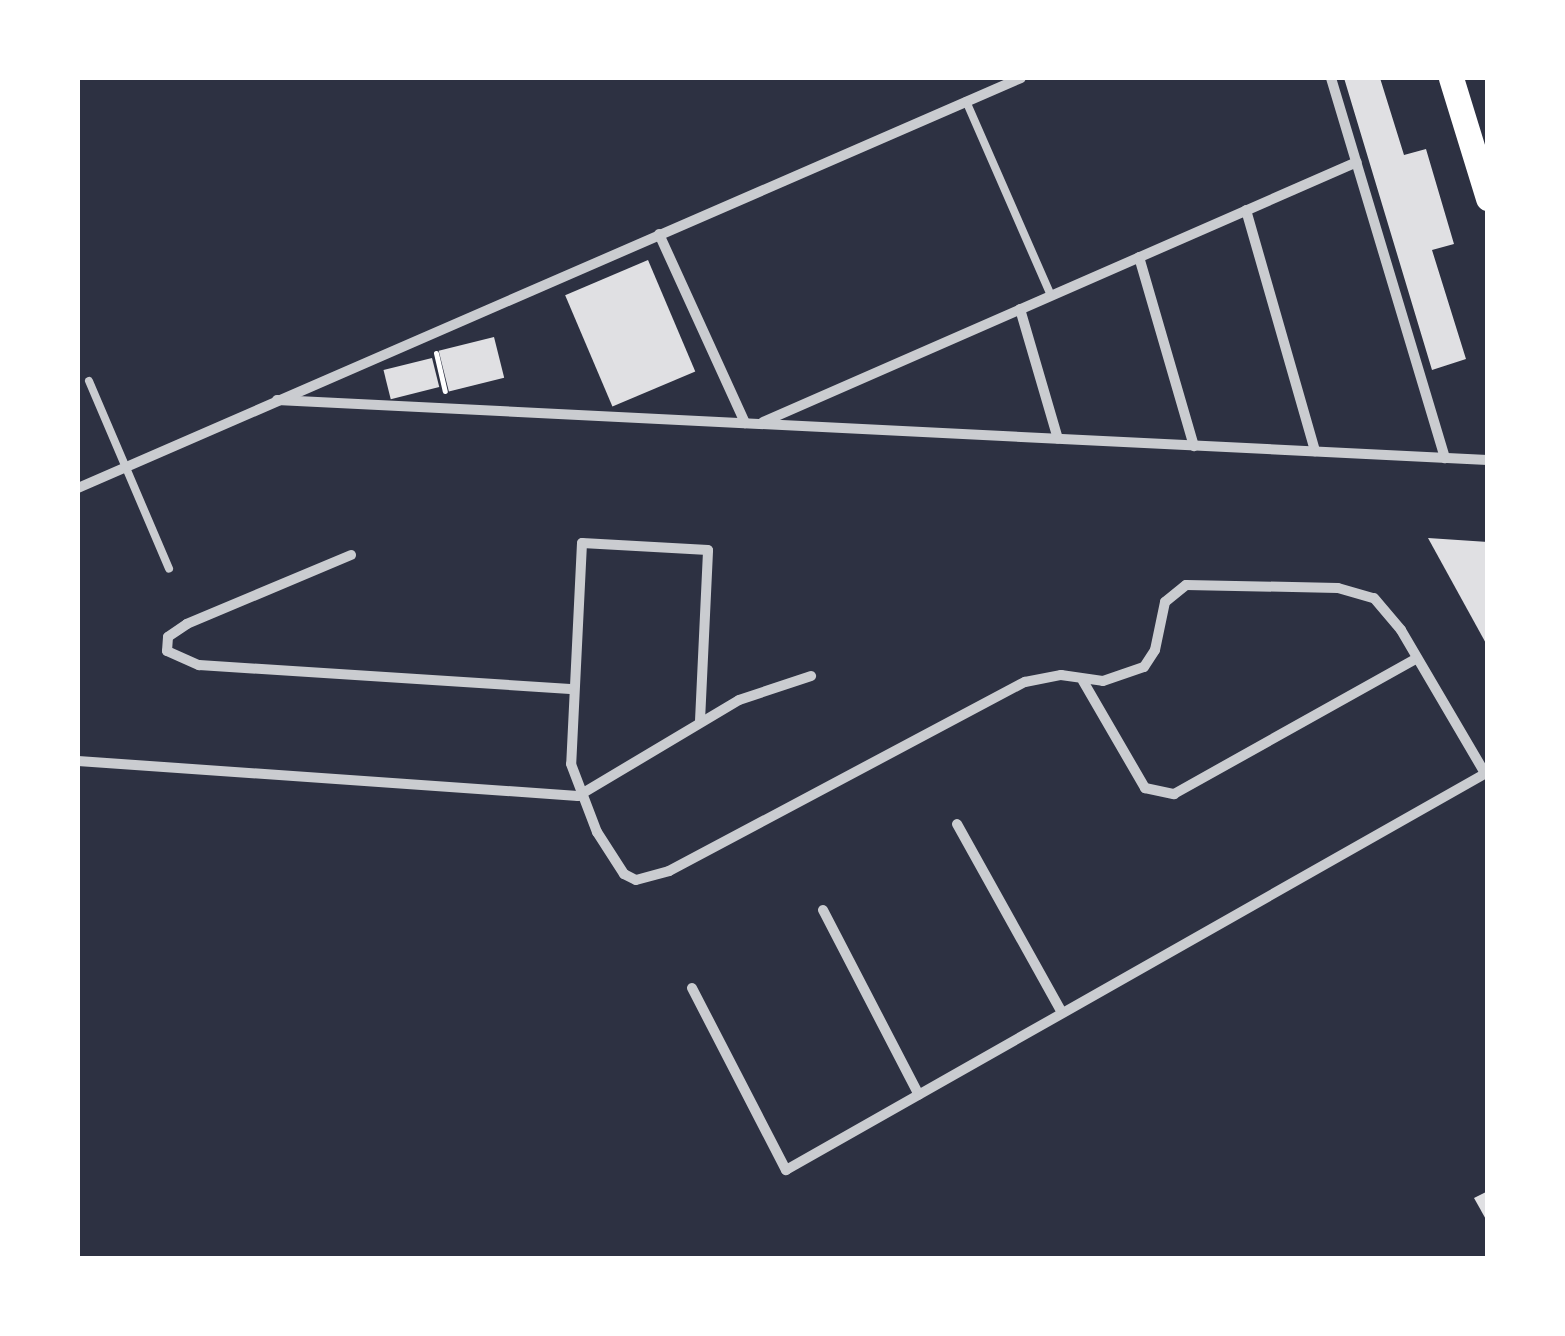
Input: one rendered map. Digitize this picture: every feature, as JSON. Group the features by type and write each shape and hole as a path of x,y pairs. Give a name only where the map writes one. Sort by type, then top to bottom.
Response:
{"main road":[{"path":"1451,78 1488,198"}],"street":[{"path":"78,488 1021,78"},
{"path":"1330,78 1445,458"},
{"path":"758,424 1357,162"},
{"path":"1246,210 1314,451"},
{"path":"659,234 745,423"},
{"path":"1139,257 1194,446"},
{"path":"1020,309 1058,439"},
{"path":"277,400 1488,460"},
{"path":"692,988 786,1170 1486,772 1385,610 1356,590 1186,585 1165,602 1155,650 1144,666 1122,678 1083,682 1061,675 1026,682 651,879 624,874 578,796 568,729 582,544 708,550 700,721"},
{"path":"351,555 187,624 168,638 167,652 199,665 570,689"},
{"path":"1083,682 1145,788 1174,794 1417,658"},
{"path":"78,761 578,796 700,721 760,691 811,676"},
{"path":"957,824 1062,1013"},
{"path":"823,910 920,1094"}],"lane":[{"path":"966,101 1051,296"},
{"path":"89,382 169,569"}],"path":[{"path":"431,333 449,408"}],"building":[{"path":"1344,78 1380,78 1404,155 1426,149 1454,244 1432,250 1466,359 1432,370"},
{"path":"648,260 695,371 612,407 565,295"},
{"path":"494,337 504,378 449,392 439,351"},
{"path":"432,358 439,387 391,399 383,370"},
{"path":"1428,538 1488,542 1488,647"},
{"path":"1488,1191 1488,1223 1474,1198"}]}
